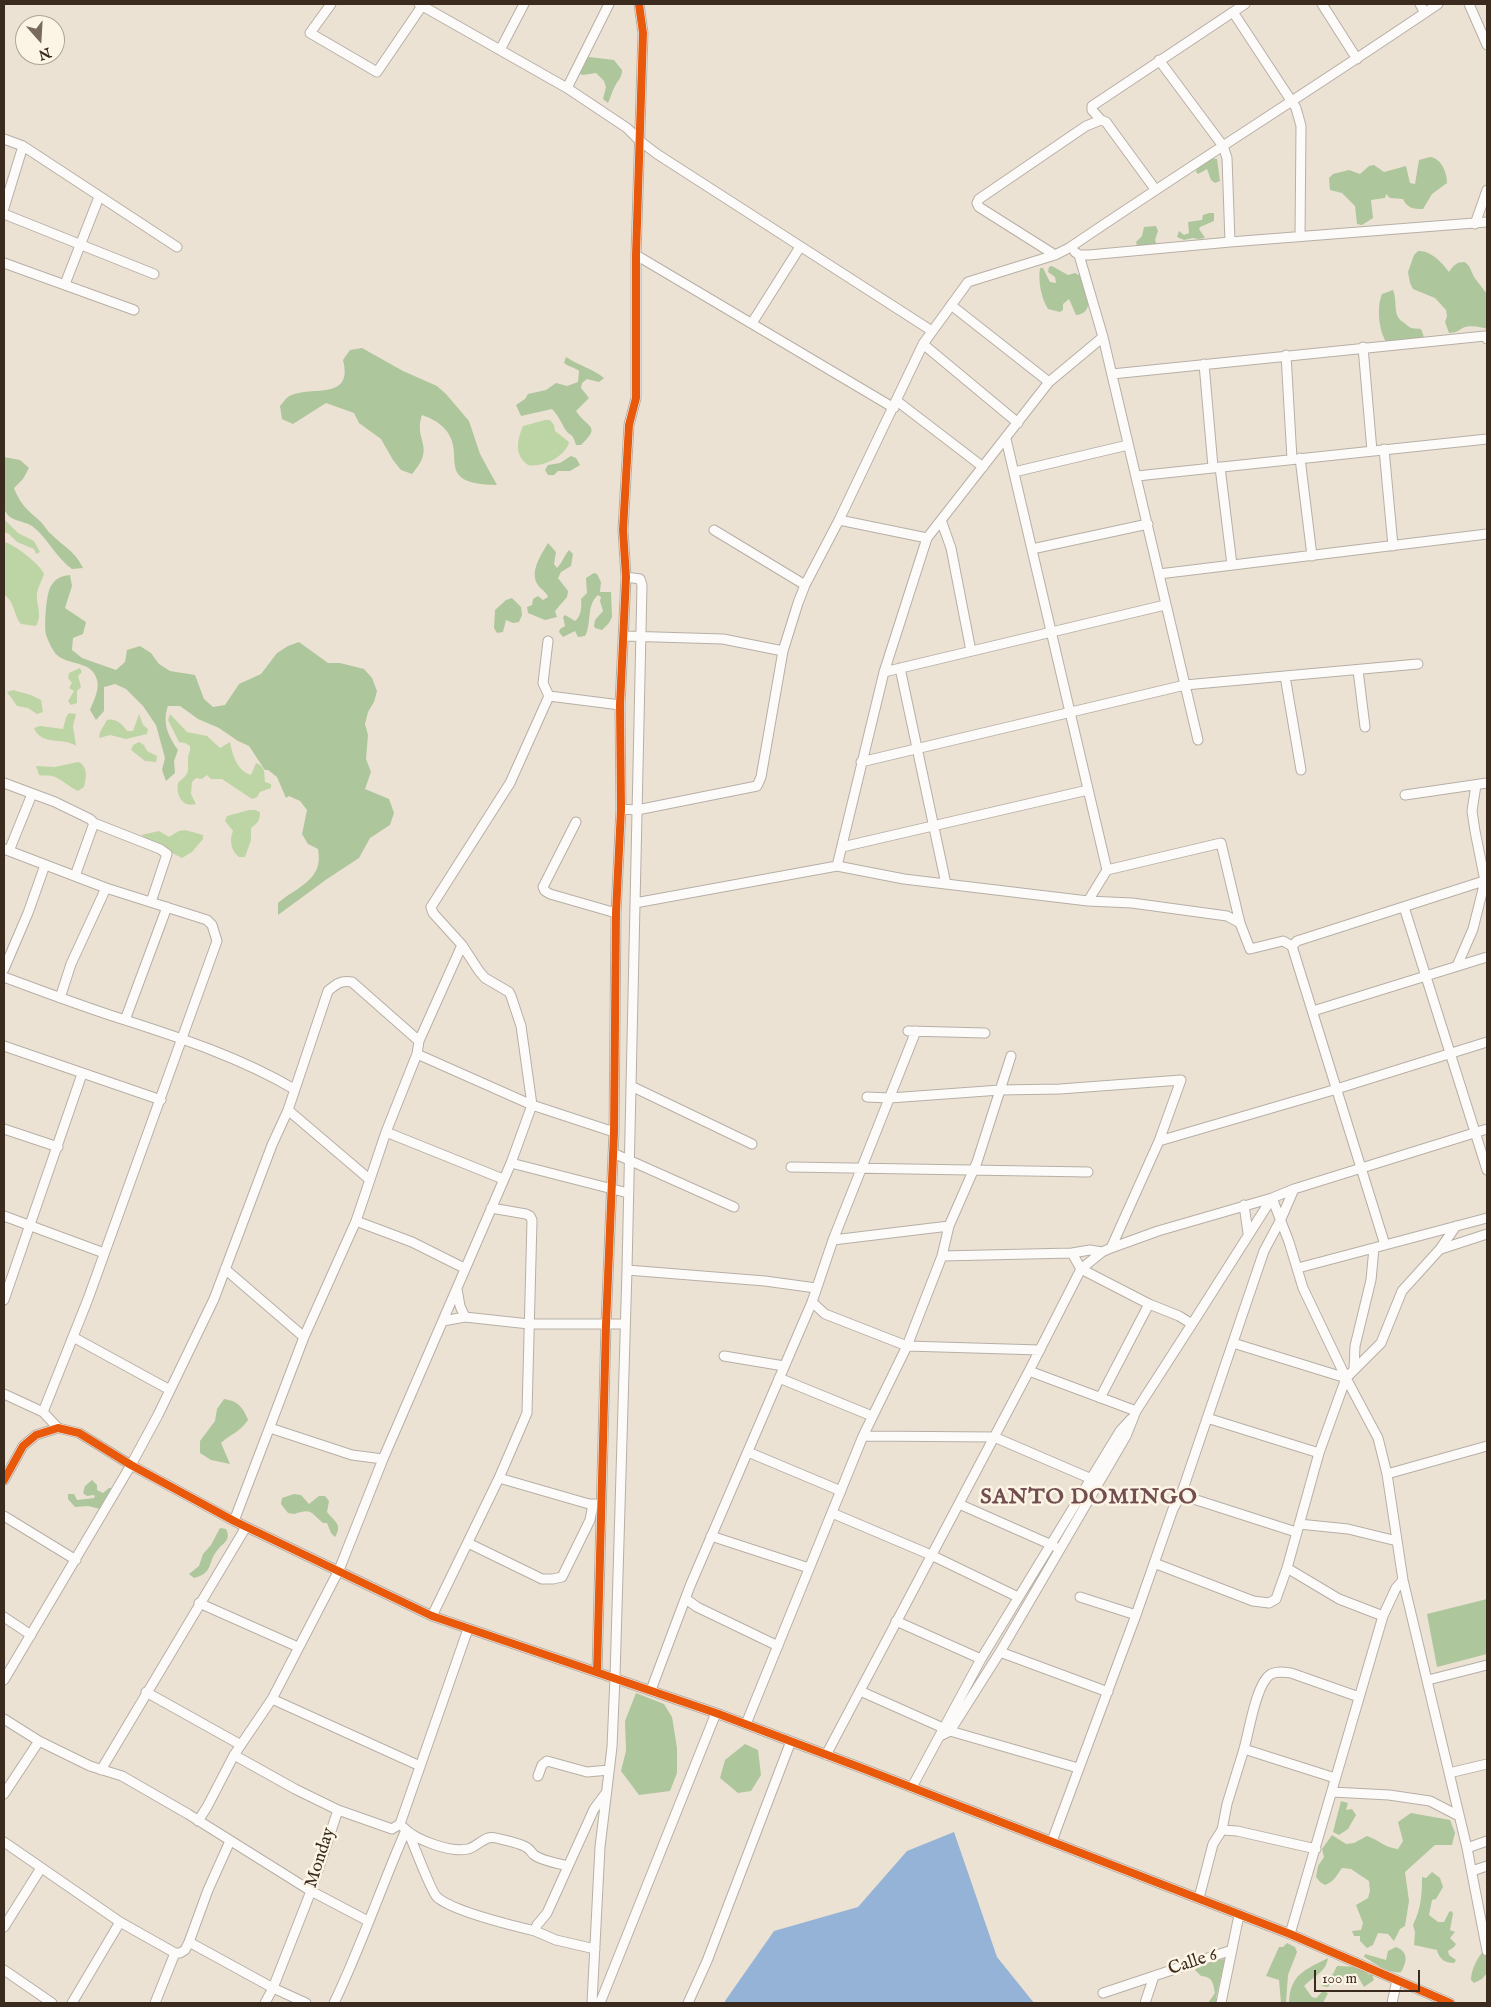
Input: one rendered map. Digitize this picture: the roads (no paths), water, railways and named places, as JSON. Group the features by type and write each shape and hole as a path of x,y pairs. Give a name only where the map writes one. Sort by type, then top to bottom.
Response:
{"street":[{"path":"331,4 310,33 377,72 426,6 567,88 627,128 640,141 932,332"},
{"path":"500,50 524,4"},
{"path":"567,88 609,4"},
{"path":"597,1672 597,1504 614,1153 616,912 621,809 620,705 626,577 623,530 629,425 636,398 636,255 643,33 639,4"},
{"path":"1155,189 1106,122 1101,120 1092,110 1092,106 1245,4"},
{"path":"1322,4 1357,59"},
{"path":"1420,4 1425,13"},
{"path":"621,809 637,810 757,786 761,776 783,651 805,585 840,520 923,344 968,282 1055,255 1069,248 1155,189 1357,59 1438,4"},
{"path":"1469,4 1487,45"},
{"path":"1233,12 1292,101 1301,126 1300,236"},
{"path":"1159,60 1223,146 1227,158 1230,242"},
{"path":"1055,255 979,207 977,203 979,199 1086,126 1101,120"},
{"path":"4,139 23,146 177,247"},
{"path":"4,208 23,146"},
{"path":"1475,224 1487,190"},
{"path":"65,284 99,197"},
{"path":"4,214 154,274"},
{"path":"1079,255 1487,222"},
{"path":"752,322 800,247"},
{"path":"1069,248 1079,255 1103,337 1198,740"},
{"path":"636,255 895,404 983,467"},
{"path":"4,263 134,310"},
{"path":"951,305 1049,382"},
{"path":"1112,374 1363,347 1485,336 1487,339"},
{"path":"837,866 884,672 927,538 1049,382 1103,337"},
{"path":"923,344 1018,423"},
{"path":"1363,347 1372,451"},
{"path":"1286,356 1296,459 1312,556"},
{"path":"1204,364 1232,565"},
{"path":"1006,439 1107,870 1088,901"},
{"path":"1137,476 1487,439"},
{"path":"1014,472 1128,445"},
{"path":"1384,449 1393,546"},
{"path":"840,520 927,538"},
{"path":"941,520 951,548 971,651"},
{"path":"1032,548 1148,524"},
{"path":"714,530 805,585"},
{"path":"1159,574 1487,534"},
{"path":"592,2003 600,1846 612,1747 627,1270 642,582 626,577"},
{"path":"884,672 1166,605"},
{"path":"624,616 642,618"},
{"path":"624,636 723,639 783,651"},
{"path":"198,1820 208,1807 234,1755 272,1699 339,1570 383,1459 511,1163 532,1105 521,1026 509,992 485,978 478,971 462,946 432,913 431,908 510,783 549,696 543,683 548,641"},
{"path":"861,762 1185,685 1418,664"},
{"path":"900,668 946,884"},
{"path":"1358,670 1365,727"},
{"path":"1285,676 1302,770"},
{"path":"549,696 620,705"},
{"path":"1405,795 1487,782"},
{"path":"4,783 55,802 85,816 94,823 160,849 167,854 151,902"},
{"path":"1456,966 1473,929 1486,881 1474,831 1472,811 1476,785"},
{"path":"842,847 1088,790"},
{"path":"32,794 6,850 106,888 207,920 212,925 217,941 161,1100 73,1337 43,1412"},
{"path":"576,822 543,887 550,894 616,912"},
{"path":"75,876 94,823"},
{"path":"1107,870 1221,843 1240,923 1250,950 1283,941 1292,946 1385,1245"},
{"path":"619,862 635,863"},
{"path":"4,969 28,913 45,865"},
{"path":"635,903 837,866 904,879 1088,901 1132,903 1227,916 1240,923"},
{"path":"1292,946 1297,942 1486,881"},
{"path":"60,998 71,964 106,888"},
{"path":"125,1020 167,907"},
{"path":"1404,907 1487,1170"},
{"path":"234,1521 304,1337 356,1221 386,1132 417,1054 419,1041 462,946"},
{"path":"1313,1011 1487,957"},
{"path":"4,977 60,998 183,1038 229,1056 294,1089"},
{"path":"4,1680 131,1465 214,1299 272,1145 288,1110 328,991 336,984 345,980 352,982 419,1041"},
{"path":"651,1690 712,1536 812,1302 833,1240 890,1098 912,1031 985,1033"},
{"path":"1159,1141 1337,1089 1487,1042"},
{"path":"4,1046 161,1100"},
{"path":"417,1054 532,1105 614,1132"},
{"path":"746,1724 863,1436 907,1346 942,1256 949,1226 977,1162 1011,1056"},
{"path":"4,1300 82,1074"},
{"path":"867,1097 890,1098 1181,1080 1159,1141 1111,1248"},
{"path":"631,1086 752,1144"},
{"path":"288,1110 369,1179"},
{"path":"4,1129 58,1147"},
{"path":"826,1755 1081,1269 1102,1252 1111,1248 1244,1204 1272,1198 1294,1189 1487,1129"},
{"path":"386,1132 503,1179"},
{"path":"614,1153 734,1207"},
{"path":"511,1163 628,1193"},
{"path":"791,1167 1088,1172"},
{"path":"1052,1841 1108,1692 1173,1509 1181,1495 1264,1251 1282,1219 1294,1189"},
{"path":"947,1729 981,1659 1090,1478 1120,1431 1135,1414 1248,1233 1272,1198"},
{"path":"1272,1198 1282,1219 1303,1288 1346,1378 1378,1438 1387,1474 1403,1580 1467,1848 1487,1951"},
{"path":"1244,1204 1248,1233"},
{"path":"432,1616 499,1478 527,1413 532,1220 526,1214 491,1208"},
{"path":"4,1216 104,1253"},
{"path":"1259,1217 1267,1216 1282,1219"},
{"path":"1298,1268 1487,1218"},
{"path":"356,1221 412,1242 464,1268"},
{"path":"833,1240 949,1226"},
{"path":"1154,1563 1253,1601 1269,1603 1276,1599 1287,1568 1319,1453 1346,1378 1381,1343 1402,1291 1440,1249 1456,1226"},
{"path":"1440,1249 1486,1233"},
{"path":"1354,1369 1355,1346 1372,1280 1374,1248"},
{"path":"942,1256 1072,1253 1090,1250 1102,1252"},
{"path":"1072,1253 1081,1269 1192,1324"},
{"path":"225,1269 304,1337"},
{"path":"627,1270 816,1288"},
{"path":"457,1289 460,1306 465,1317"},
{"path":"812,1302 825,1314 907,1346 1040,1350"},
{"path":"1100,1398 1149,1304"},
{"path":"442,1321 465,1317 529,1324 625,1324"},
{"path":"73,1337 170,1390"},
{"path":"1233,1343 1346,1378"},
{"path":"724,1356 784,1366"},
{"path":"1029,1371 1100,1398 1135,1414"},
{"path":"779,1378 872,1416"},
{"path":"4,1394 43,1412 58,1428"},
{"path":"912,1788 940,1736 947,1729 1000,1652 1126,1436 1135,1414"},
{"path":"1207,1418 1319,1453"},
{"path":"4,1480 23,1446 36,1435 58,1428 79,1433 131,1465 234,1521 432,1616 615,1677 791,1741 1290,1934 1450,2003"},
{"path":"270,1428 352,1455 383,1459"},
{"path":"863,1436 994,1437 1099,1482"},
{"path":"1387,1474 1487,1446"},
{"path":"748,1452 841,1491"},
{"path":"499,1478 597,1504"},
{"path":"1181,1495 1297,1528 1348,1529 1397,1541"},
{"path":"468,1543 542,1579 562,1577 597,1504"},
{"path":"959,1504 1059,1549"},
{"path":"832,1513 932,1555 1018,1597"},
{"path":"4,1516 76,1560"},
{"path":"101,1770 246,1527"},
{"path":"712,1536 809,1568"},
{"path":"1287,1568 1339,1599 1384,1616"},
{"path":"1290,1934 1384,1616 1396,1588 1403,1580"},
{"path":"1080,1597 1136,1615"},
{"path":"686,1599 697,1607 778,1646"},
{"path":"199,1603 298,1647"},
{"path":"4,1617 31,1635"},
{"path":"896,1621 981,1659"},
{"path":"334,2003 350,1970 405,1829 420,1766 468,1628"},
{"path":"1000,1652 1108,1692"},
{"path":"1428,1680 1487,1666"},
{"path":"1199,1898 1213,1844 1222,1830 1227,1804 1260,1689 1266,1678 1273,1673 1291,1673 1359,1697"},
{"path":"860,1690 947,1729 1078,1768"},
{"path":"146,1692 240,1746"},
{"path":"272,1699 420,1766"},
{"path":"600,2003 716,1713"},
{"path":"4,1719 39,1741 101,1770 122,1776 198,1820 311,1891 368,1921"},
{"path":"4,1794 39,1741"},
{"path":"688,2003 707,1961 791,1741"},
{"path":"1244,1749 1335,1778"},
{"path":"234,1755 295,1789 338,1810"},
{"path":"538,1776 542,1765 548,1761 587,1772 609,1770"},
{"path":"1449,1773 1487,1764"},
{"path":"535,1931 547,1913 594,1809 606,1792"},
{"path":"1332,1792 1389,1794 1430,1801 1459,1816"},
{"name":"Monday","path":"265,2003 273,1988 311,1891 338,1810 383,1827 405,1829"},
{"path":"405,1829 435,1845 458,1849 468,1849 486,1838 495,1837 524,1846 534,1855 568,1866"},
{"path":"405,1829 436,1897 448,1904 487,1918 535,1931 556,1940 595,1949"},
{"path":"1222,1830 1237,1831 1316,1849"},
{"path":"4,1842 120,1922 175,1953 180,1953 185,1950 190,1942 208,1890 230,1841"},
{"path":"1467,1848 1487,1841"},
{"path":"1472,1871 1487,1866"},
{"path":"4,1928 41,1868"},
{"path":"1221,2003 1239,1915"},
{"path":"72,2003 120,1922"},
{"path":"190,1942 273,1988 306,2003"},
{"name":"Calle 6","path":"1145,2003 1154,1976 1232,1950"},
{"path":"155,2003 175,1953"},
{"path":"4,1970 52,2003"},
{"path":"1103,1993 1154,1976"},
{"path":"1392,2003 1398,1980"}],"water":[{"path":"954,1832 997,1957 1034,2003 725,2003 774,1931 858,1907 907,1851"}],"district":[{"name":"SANTO DOMINGO","path":"1089,1498"}]}
